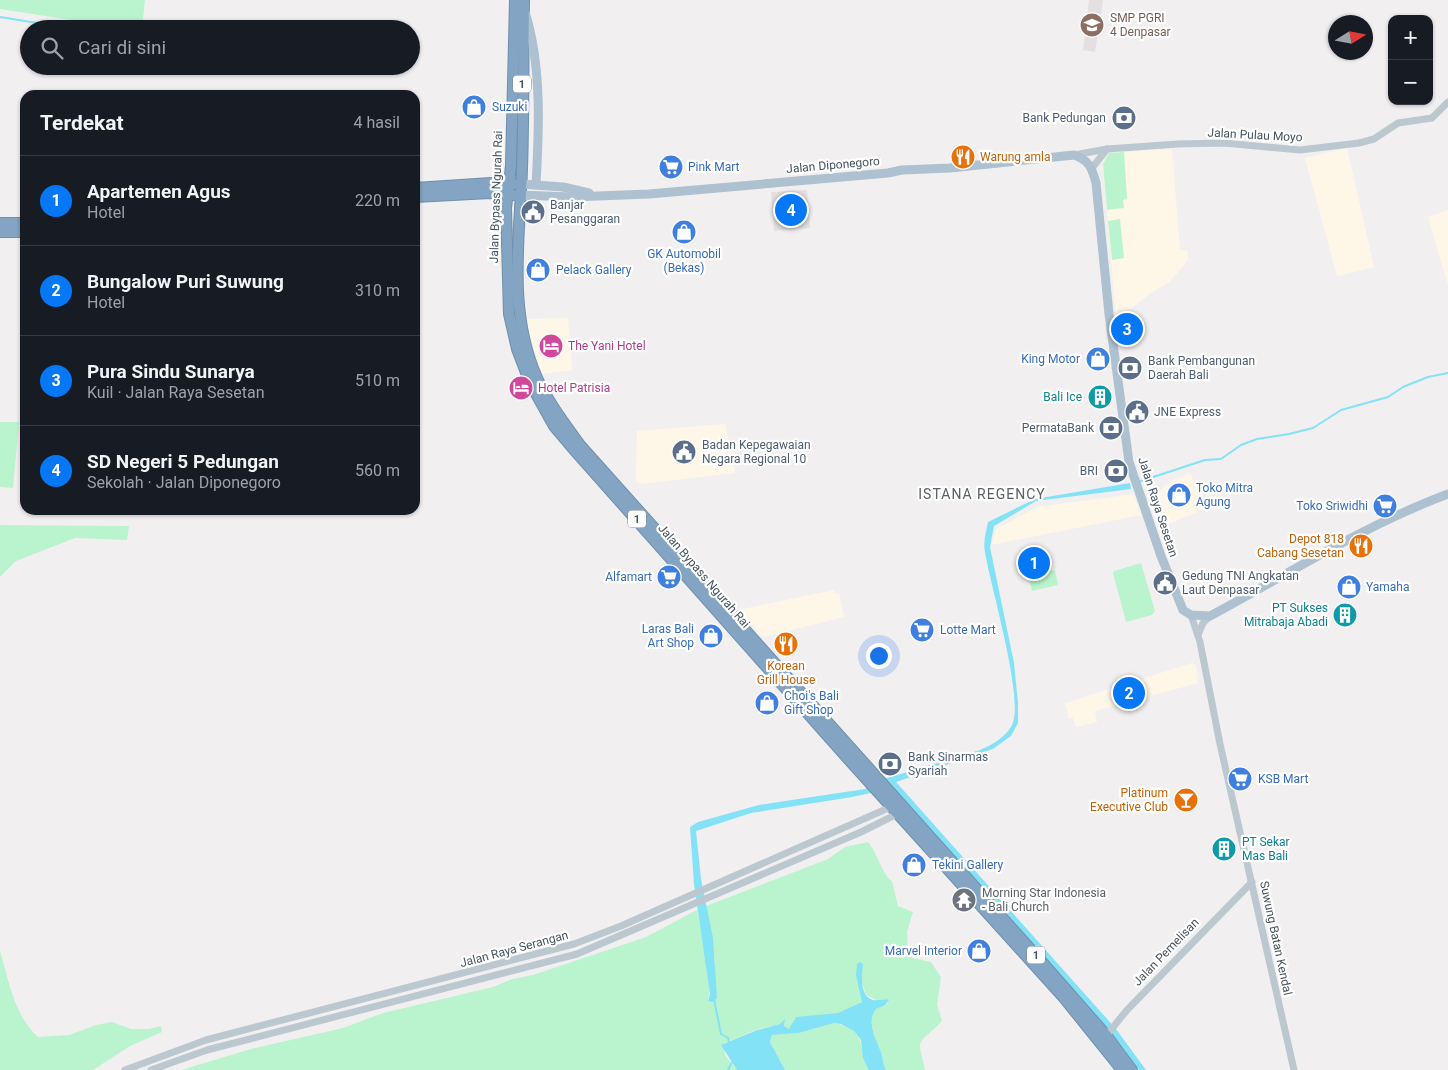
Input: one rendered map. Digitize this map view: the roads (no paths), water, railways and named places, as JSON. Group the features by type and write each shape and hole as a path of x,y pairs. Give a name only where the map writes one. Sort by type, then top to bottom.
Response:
{"highway":[{"name":"Jalan Bypass Ngurah Rai","path":"515,0 507,252 509,314 517,349 530,383 554,426 679,560"},
{"name":"Jalan Bypass Ngurah Rai","path":"524,4 521,190 516,271 519,310 526,347 537,378 558,414 580,445 1064,998 1105,1037 1132,1070"},
{"path":"420,188 491,183 508,189"},
{"path":"420,197 508,189 521,190"},
{"path":"0,223 20,223"},
{"path":"0,232 20,232"},
{"name":"Jalan Bypass Ngurah Rai","path":"883,790 896,810 945,860"},
{"name":"Jalan Bypass Ngurah Rai","path":"1105,1037 1122,1070"}],"main road":[{"path":"524,4 530,34 537,94 538,145 536,185"},
{"path":"1074,155 1088,161 1092,168"},
{"name":"Jalan Diponegoro","path":"521,190 572,197 640,194 888,174 902,170 950,168 1074,155"},
{"name":"Jalan Raya Sesetan","path":"1092,168 1104,247 1117,384 1129,462 1173,589 1183,610 1191,615"},
{"name":"Jalan Diponegoro","path":"521,190 536,185 563,187 594,195"},
{"path":"1191,615 1210,616 1409,509 1448,494"}],"street":[{"name":"Jalan Pulau Moyo","path":"1074,155 1107,149 1224,143 1300,150 1359,143 1374,139 1398,123 1432,118 1448,102"},
{"path":"1092,168 1107,149"},
{"name":"Suwung Batan Kendal","path":"1191,615 1198,635 1220,744 1294,1070"},
{"path":"1198,635 1203,623 1210,616"},
{"name":"Jalan Raya Serangan","path":"126,1070 192,1045 255,1027 574,944 896,810"},
{"name":"Jalan Raya Serangan","path":"150,1070 207,1050 258,1036 554,961 597,946 861,832 896,810"},
{"name":"Jalan Pemelisan","path":"1105,1037 1116,1021 1252,882"},
{"path":"255,1027 258,1036"}],"water":[{"path":"1130,483 1131,489 1036,501 994,526 990,547 1014,663 1018,723 1011,736 993,749 896,782 1116,1029 1146,1070 1139,1070 1117,1040 889,784 871,793 751,813 696,831 701,879 713,938 717,998 713,1002 708,1001 710,994 694,884 690,827 698,822 759,805 865,789 884,779 980,750 998,740 1012,725 1015,712 1010,668 985,552 988,522 1035,499"},
{"path":"860,962 863,964 862,985 865,994 873,1000 889,1000 885,1005 876,1009 872,1021 873,1032 886,1070 869,1070 863,1058 861,1040 854,1031 841,1024 834,1023 799,1033 772,1035 770,1042 785,1070 737,1070 721,1045 757,1030 780,1024 785,1019 784,1026 789,1029 796,1017 838,1013 862,1002 856,975 857,964"}],"waterway":[{"path":"0,17 20,20"},
{"path":"1138,482 1205,460 1221,459 1241,445 1257,439 1313,428 1341,410 1388,397 1403,387 1428,377 1448,373"},
{"path":"714,999 721,1034 728,1038 729,1043"},
{"path":"728,1070 732,1062"}],"place":[{"name":"SMP PGRI 4 Denpasar","path":"1092,25"},
{"name":"Suzuki","path":"474,107"},
{"name":"Bank Pedungan","path":"1124,118"},
{"name":"Warung amla","path":"963,157"},
{"name":"Pink Mart","path":"671,167"},
{"name":"SD Negeri 5 Pedungan","path":"791,210"},
{"name":"Banjar Pesanggaran","path":"533,212"},
{"name":"GK Automobil (Bekas)","path":"684,232"},
{"name":"Pelack Gallery","path":"538,270"},
{"name":"Pura Sindu Sunarya","path":"1127,329"},
{"name":"The Yani Hotel","path":"551,346"},
{"name":"King Motor","path":"1098,359"},
{"name":"Bank Pembangunan Daerah Bali","path":"1130,368"},
{"name":"Hotel Patrisia","path":"521,388"},
{"name":"Bali Ice","path":"1100,397"},
{"name":"JNE Express","path":"1137,412"},
{"name":"PermataBank","path":"1111,428"},
{"name":"Badan Kepegawaian Negara Regional 10","path":"684,452"},
{"name":"BRI","path":"1116,471"},
{"name":"Toko Mitra Agung","path":"1179,495"},
{"name":"Toko Sriwidhi","path":"1385,506"},
{"name":"Depot 818 Cabang Sesetan","path":"1361,546"},
{"name":"Apartemen Agus","path":"1034,563"},
{"name":"Alfamart","path":"669,577"},
{"name":"Gedung TNI Angkatan Laut Denpasar","path":"1165,583"},
{"name":"Yamaha","path":"1349,587"},
{"name":"PT Sukses Mitrabaja Abadi","path":"1345,615"},
{"name":"Lotte Mart","path":"922,630"},
{"name":"Laras Bali Art Shop","path":"711,636"},
{"name":"Korean Grill House","path":"786,644"},
{"name":"Bungalow Puri Suwung","path":"1129,693"},
{"name":"Choi's Bali Gift Shop","path":"767,703"},
{"name":"Bank Sinarmas Syariah","path":"890,764"},
{"name":"KSB Mart","path":"1240,779"},
{"name":"Platinum Executive Club","path":"1186,800"},
{"name":"PT Sekar Mas Bali","path":"1224,849"},
{"name":"Tekini Gallery","path":"914,865"},
{"name":"Morning Star Indonesia - Bali Church","path":"964,900"},
{"name":"Marvel Interior","path":"979,951"}],"district":[{"name":"ISTANA REGENCY","path":"982,494"}]}
